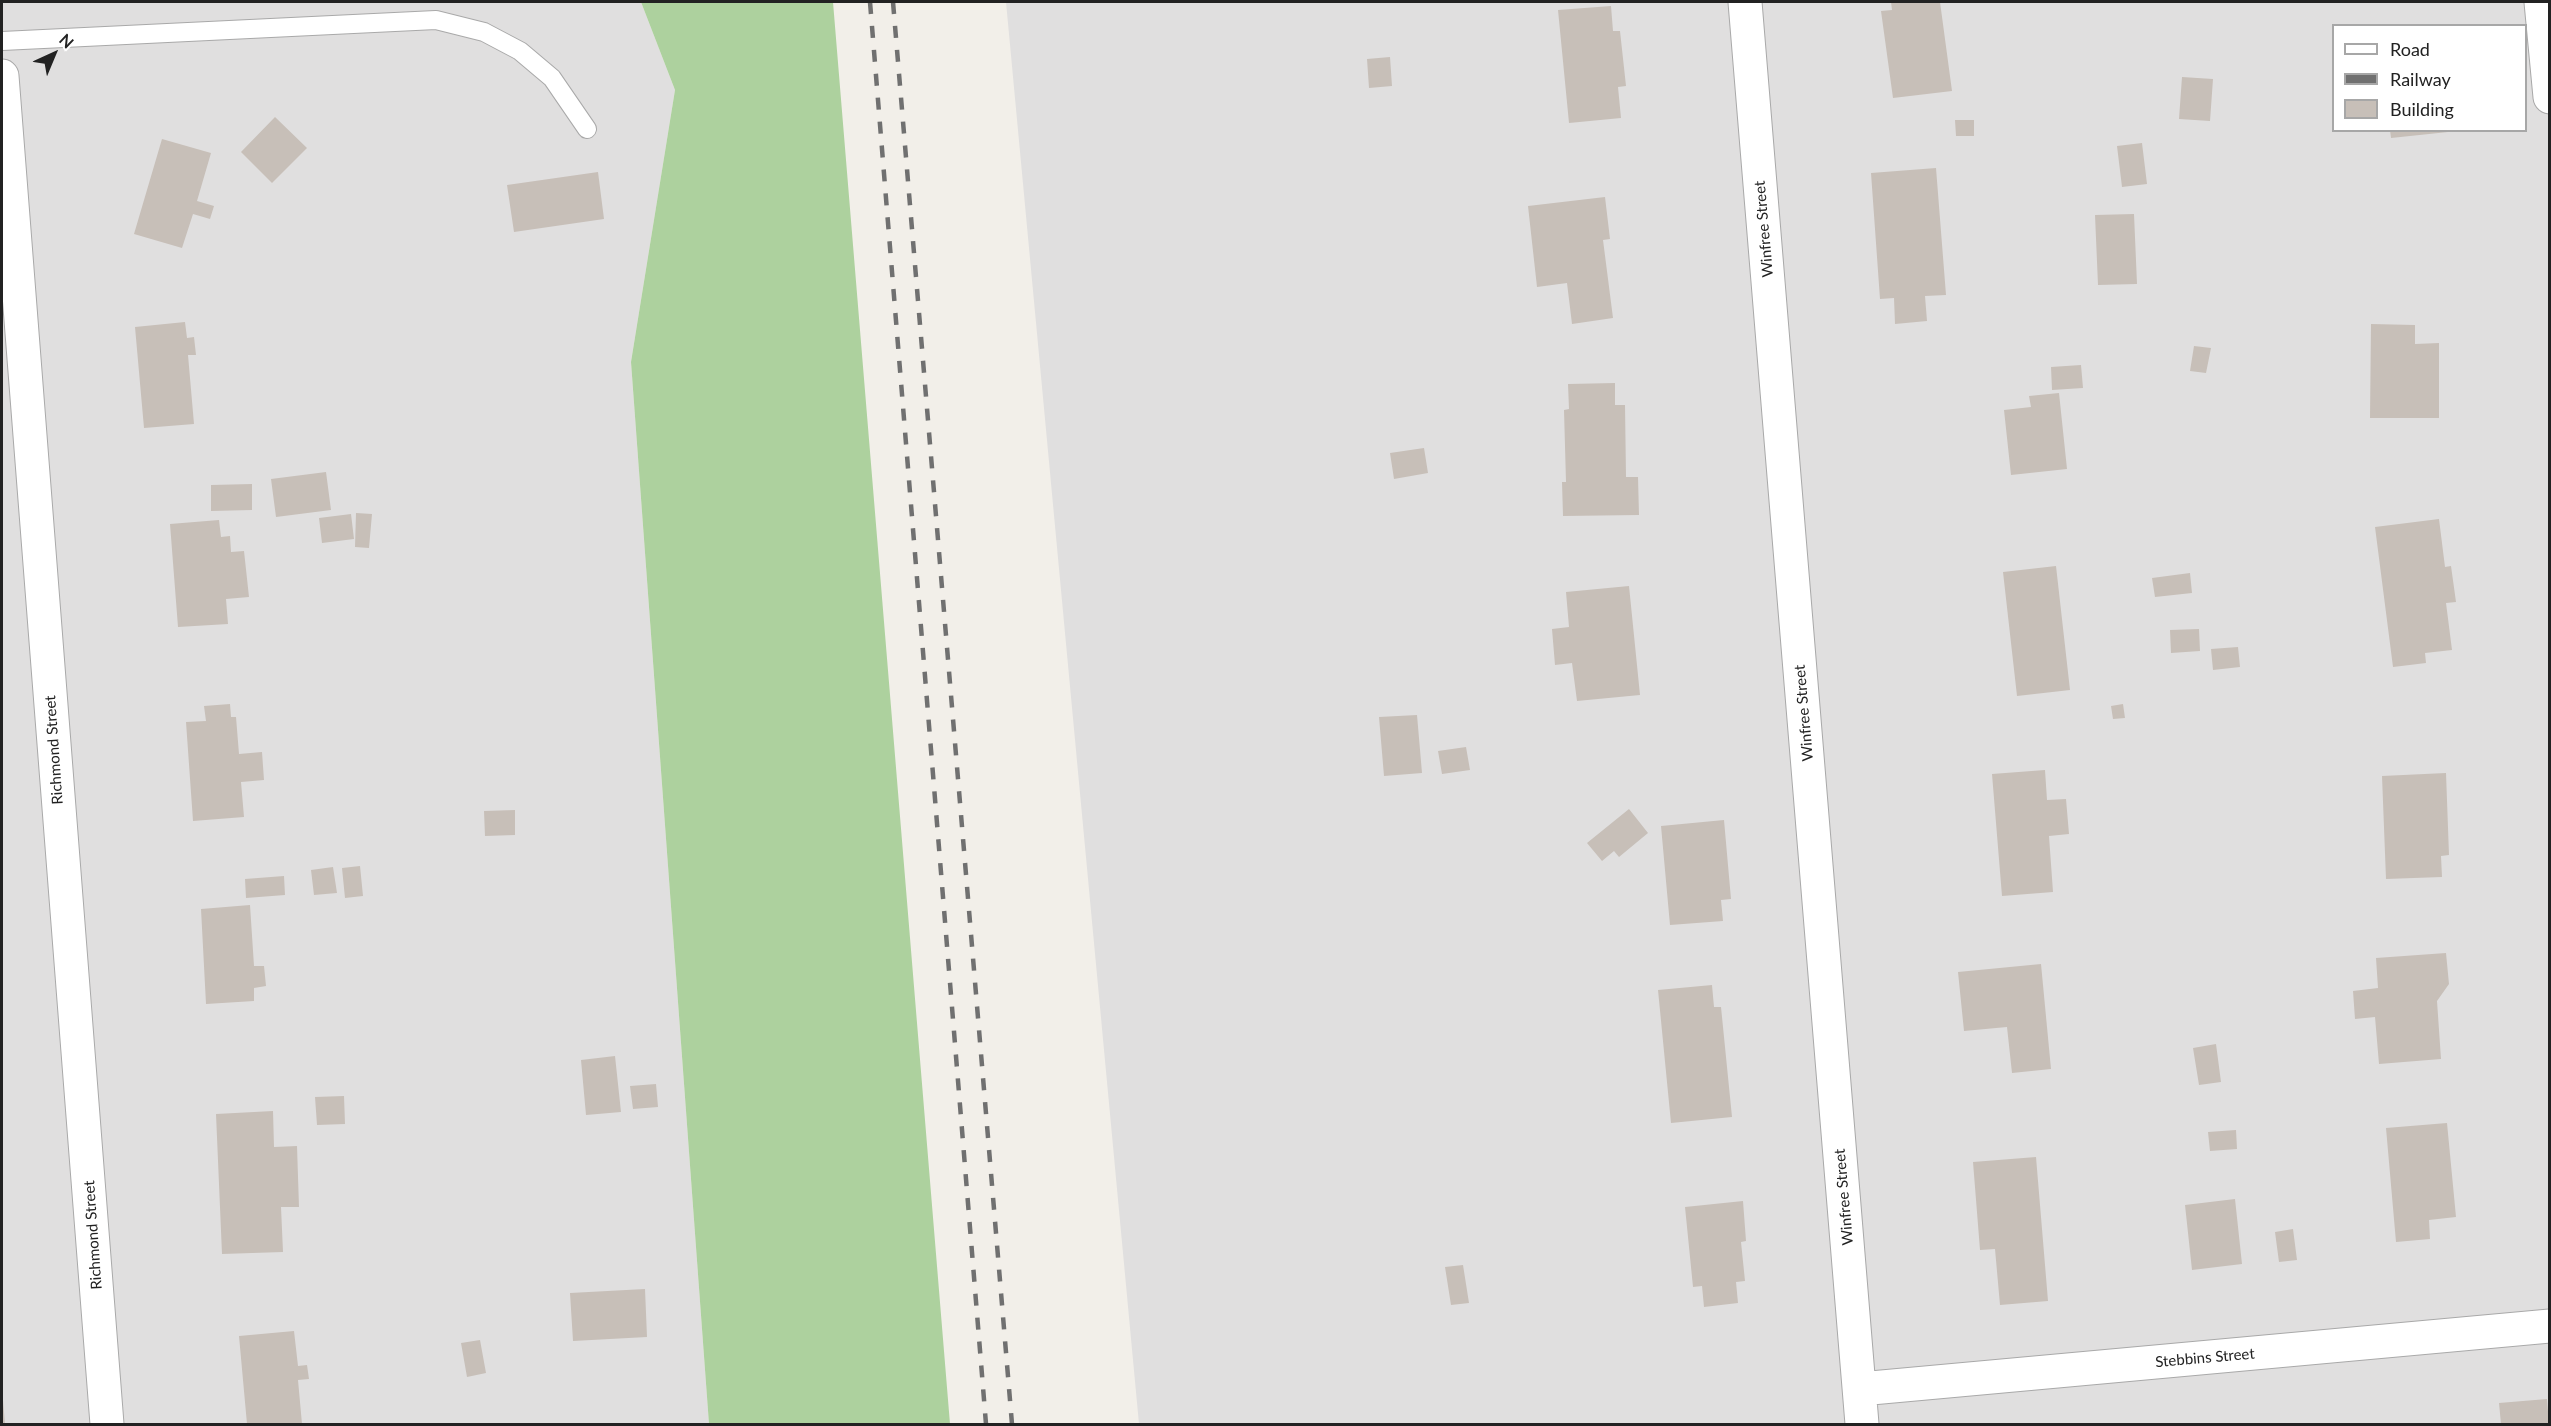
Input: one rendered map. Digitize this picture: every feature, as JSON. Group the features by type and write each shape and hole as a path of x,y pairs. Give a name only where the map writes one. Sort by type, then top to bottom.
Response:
{"street":[{"name":"Winfree Street","path":"1745,2 1862,1425"},
{"path":"2541,2 2550,98"},
{"name":"Richmond Street","path":"2,76 107,1425"},
{"name":"Stebbins Street","path":"1860,1389 2550,1326"}],"lane":[{"path":"2,41 436,20 484,32 520,51 552,78 587,129"}],"shaded area":[{"path":"2,2 641,2 675,90 631,362 709,1424 2,1424"},
{"path":"1006,2 2549,2 2549,1424 1139,1424"}],"green space":[{"path":"641,2 833,2 950,1424 709,1424 631,362 675,90"}],"building":[{"path":"1891,2 1940,2 1952,91 1893,98 1881,11 1892,10"},
{"path":"1611,6 1613,31 1620,31 1626,86 1618,87 1621,118 1569,123 1558,10"},
{"path":"1390,57 1392,86 1369,88 1367,59"},
{"path":"2182,77 2213,79 2210,121 2179,119"},
{"path":"275,117 307,148 272,183 241,152"},
{"path":"1955,120 1974,120 1974,136 1956,136"},
{"path":"2390,132 2448,132 2391,138"},
{"path":"162,139 211,153 197,201 214,206 210,219 193,214 182,248 134,234"},
{"path":"2142,143 2147,184 2122,187 2117,146"},
{"path":"1936,168 1946,295 1925,296 1927,321 1895,324 1894,298 1880,299 1871,173"},
{"path":"598,172 604,219 514,232 507,185"},
{"path":"1605,197 1610,239 1603,240 1613,318 1572,324 1567,283 1537,287 1528,206"},
{"path":"2134,214 2137,284 2098,285 2095,215"},
{"path":"185,322 187,338 194,337 196,355 188,355 194,424 144,428 135,327"},
{"path":"2371,324 2415,325 2415,344 2439,343 2439,418 2370,418"},
{"path":"2194,346 2211,348 2206,373 2190,371"},
{"path":"2081,365 2083,388 2052,390 2051,367"},
{"path":"1615,383 1615,405 1625,405 1626,477 1638,477 1639,515 1563,516 1562,482 1566,482 1564,410 1569,409 1568,384"},
{"path":"2059,393 2067,469 2011,475 2004,410 2031,407 2029,396"},
{"path":"1424,448 1428,473 1394,479 1390,453"},
{"path":"326,472 331,510 276,517 271,479"},
{"path":"252,484 252,510 211,511 211,485"},
{"path":"356,513 372,514 369,548 355,547"},
{"path":"351,514 354,539 322,543 319,518"},
{"path":"2439,519 2445,567 2451,566 2456,602 2446,603 2452,650 2425,653 2426,663 2393,667 2375,527"},
{"path":"219,520 221,537 230,536 231,552 244,551 249,597 226,599 228,624 178,627 170,524"},
{"path":"2056,566 2070,690 2017,696 2003,572"},
{"path":"2190,573 2192,593 2155,597 2152,578"},
{"path":"1629,586 1640,695 1577,701 1572,663 1555,665 1552,629 1569,627 1566,592"},
{"path":"2199,629 2200,651 2171,653 2170,630"},
{"path":"2238,647 2240,667 2213,670 2211,649"},
{"path":"230,704 231,717 236,717 239,754 262,752 264,780 241,782 244,817 193,821 186,722 206,721 204,706"},
{"path":"2123,704 2125,718 2113,719 2111,706"},
{"path":"1417,715 1422,773 1384,776 1379,717"},
{"path":"1466,747 1470,770 1442,774 1438,751"},
{"path":"2045,770 2047,800 2066,799 2069,834 2049,836 2053,892 2002,896 1992,774"},
{"path":"2446,773 2449,855 2441,856 2442,877 2386,879 2382,776"},
{"path":"1629,809 1648,833 1619,857 1614,851 1602,861 1587,843"},
{"path":"515,810 515,835 485,836 484,811"},
{"path":"1724,820 1731,899 1721,900 1723,921 1670,925 1661,826"},
{"path":"360,866 363,896 345,898 342,868"},
{"path":"333,867 337,893 314,895 311,870"},
{"path":"284,876 285,895 246,898 245,879"},
{"path":"250,905 254,966 264,966 266,986 254,988 254,1001 206,1004 201,909"},
{"path":"2446,953 2449,984 2437,1001 2441,1059 2379,1064 2375,1017 2355,1019 2353,991 2378,988 2376,958"},
{"path":"2041,964 2051,1069 2012,1073 2007,1027 1964,1031 1958,972"},
{"path":"1712,985 1714,1007 1721,1007 1732,1117 1671,1123 1658,990"},
{"path":"2216,1044 2221,1082 2199,1085 2193,1048"},
{"path":"615,1056 621,1112 586,1115 581,1060"},
{"path":"656,1084 658,1107 633,1109 630,1086"},
{"path":"344,1096 345,1124 317,1125 315,1097"},
{"path":"273,1111 274,1147 297,1146 299,1207 281,1207 283,1252 222,1254 216,1114"},
{"path":"2447,1123 2456,1217 2429,1220 2430,1239 2396,1242 2386,1128"},
{"path":"2236,1130 2237,1149 2210,1151 2208,1132"},
{"path":"2036,1157 2048,1301 2000,1305 1995,1249 1980,1250 1973,1162"},
{"path":"2235,1199 2242,1264 2192,1270 2185,1205"},
{"path":"1743,1201 1746,1241 1741,1242 1745,1281 1736,1282 1738,1303 1704,1307 1702,1286 1693,1287 1685,1207"},
{"path":"2293,1229 2297,1260 2279,1262 2275,1232"},
{"path":"1463,1265 1469,1303 1451,1305 1445,1267"},
{"path":"645,1289 647,1337 573,1341 570,1293"},
{"path":"294,1331 298,1366 307,1365 309,1379 298,1380 302,1424 247,1424 239,1336"},
{"path":"480,1340 486,1373 467,1377 461,1343"},
{"path":"2547,1399 2549,1424 2501,1424 2499,1403"},
{"path":"3,1400 5,1424 2,1424"}],"railway":[{"path":"870,2 986,1424"},
{"path":"893,2 1012,1424"}]}
